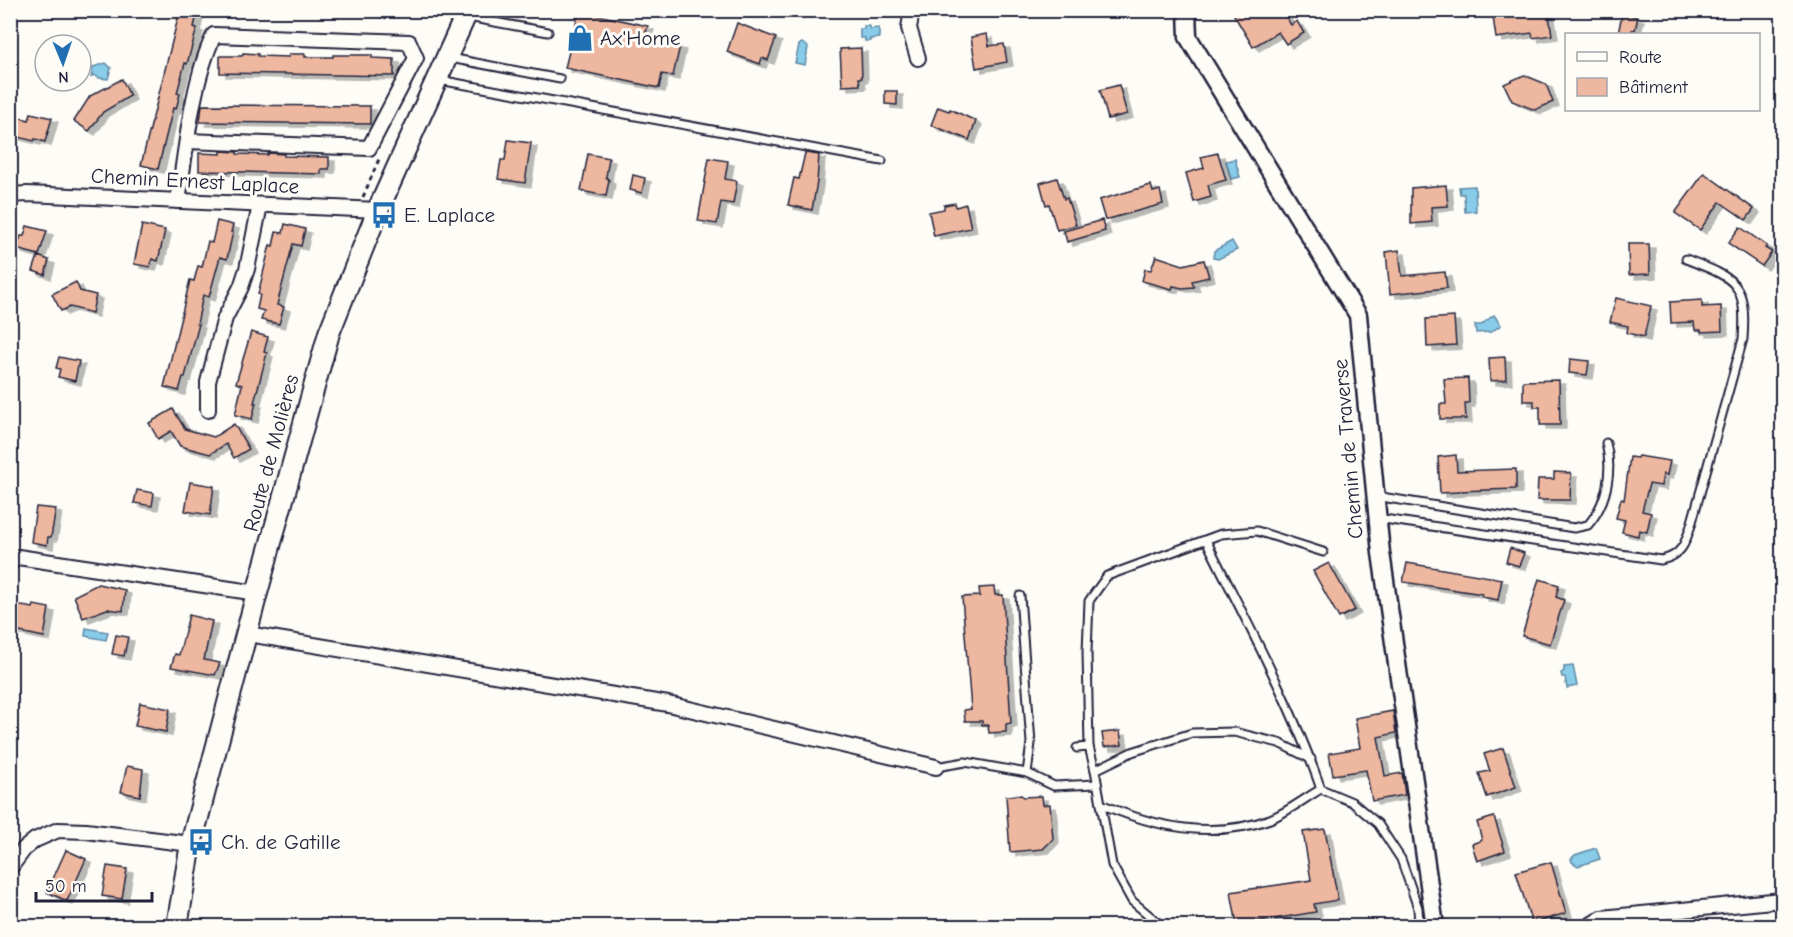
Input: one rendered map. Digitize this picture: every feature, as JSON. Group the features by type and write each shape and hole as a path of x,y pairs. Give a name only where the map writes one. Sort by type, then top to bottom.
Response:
{"main road":[{"name":"Route de Molières","path":"177,927 191,844 329,333 378,210 467,14"}],"street":[{"path":"912,10 909,28 918,58"},
{"name":"Chemin de Traverse","path":"1187,10 1188,37 1358,315 1380,553 1435,927"},
{"path":"178,201 188,141 204,57 214,35 409,42 416,58 369,148 188,141"},
{"name":"Chemin Ernest Laplace","path":"10,195 378,210"},
{"path":"208,410 208,382 225,318 241,287 247,269 260,205"},
{"path":"10,562 18,557 257,593"},
{"path":"247,634 668,704 936,767"},
{"path":"11,865 35,840 58,831 86,831 191,844"},
{"path":"1588,927 1602,918 1782,900"}],"lane":[{"path":"467,14 548,32"},
{"path":"447,57 560,79"},
{"path":"437,79 882,161"},
{"path":"1377,518 1661,560 1677,555 1684,546 1692,522 1743,339 1744,321 1742,297 1732,281 1724,274 1686,259"},
{"path":"1375,496 1574,528 1588,525 1602,505 1608,483 1609,455 1606,443"},
{"path":"1162,927 1132,901 1112,865 1089,747 1087,652 1089,601 1107,576 1221,534 1257,531 1323,552"},
{"path":"1206,540 1269,667 1311,759 1321,789 1352,802 1378,824 1401,860 1418,908 1419,927"},
{"path":"1020,596 1031,743 1027,773"},
{"path":"1095,770 1132,752 1192,733 1234,732 1279,743 1311,759"},
{"path":"1077,748 1089,747"},
{"path":"936,767 965,762 1027,773 1054,786 1096,784"},
{"path":"1101,804 1131,817 1206,830 1243,828 1272,818 1321,789"}],"water":[{"path":"864,26 869,26 870,29 879,28 879,38 865,41 865,38 860,38 860,29 864,29"},
{"path":"802,43 808,47 805,65 795,63 799,45"},
{"path":"106,63 111,68 108,79 93,76 93,67"},
{"path":"1235,159 1240,177 1231,179 1226,161"},
{"path":"1475,186 1476,211 1465,212 1464,194 1460,194 1459,187"},
{"path":"1232,241 1237,250 1218,259 1213,258 1214,251"},
{"path":"1494,315 1501,325 1491,332 1476,333 1475,325 1481,325"},
{"path":"86,628 108,632 106,640 85,636"},
{"path":"1573,666 1577,686 1567,688 1565,677 1562,677 1561,673 1564,667"},
{"path":"1596,848 1600,859 1578,866 1572,862 1571,859 1575,855"}],"building":[{"path":"180,10 198,10 194,27 197,28 187,64 185,63 177,93 180,94 176,109 173,108 158,169 141,165"},
{"path":"1231,10 1282,10 1291,25 1297,21 1304,33 1286,44 1278,32 1253,47"},
{"path":"1492,10 1548,10 1552,35 1533,38 1532,33 1496,38"},
{"path":"579,11 648,26 644,38 680,46 673,76 662,74 659,88 565,68"},
{"path":"1622,14 1638,17 1635,30 1632,30 1631,33 1618,33"},
{"path":"737,23 776,38 768,60 762,58 760,64 727,52"},
{"path":"987,34 989,46 1004,44 1007,62 976,68 971,37"},
{"path":"861,48 862,78 859,78 860,85 842,86 840,49"},
{"path":"243,53 289,57 289,54 305,54 305,57 372,55 372,58 394,59 394,76 220,73 220,56 242,56"},
{"path":"1524,75 1546,84 1553,102 1535,110 1512,101 1504,84"},
{"path":"122,79 130,96 103,112 89,131 74,121 90,96"},
{"path":"1119,85 1127,114 1108,119 1100,90"},
{"path":"885,91 897,91 897,105 885,104"},
{"path":"202,105 370,106 370,124 200,122"},
{"path":"938,107 949,111 950,109 976,121 969,140 931,125"},
{"path":"31,113 52,118 45,142 10,135 10,115 29,120"},
{"path":"508,140 531,143 525,183 498,179 501,160 505,160"},
{"path":"221,151 237,152 237,154 268,155 268,153 284,154 284,156 329,157 329,169 321,169 321,174 199,171 199,153 221,154"},
{"path":"805,153 819,155 812,210 788,205 794,178 799,179"},
{"path":"1218,153 1226,180 1208,185 1211,197 1194,202 1186,173 1204,168 1201,157"},
{"path":"588,154 609,158 606,196 581,191"},
{"path":"709,158 728,161 725,179 737,181 733,204 721,202 717,224 698,221"},
{"path":"1704,173 1754,209 1746,220 1720,202 1700,230 1675,213"},
{"path":"633,175 645,178 642,193 630,190"},
{"path":"1057,178 1076,225 1057,230 1049,204 1046,205 1040,183"},
{"path":"1151,185 1153,192 1160,190 1163,204 1105,220 1099,200"},
{"path":"1446,185 1448,206 1431,207 1432,222 1411,224 1411,188"},
{"path":"955,203 956,207 966,204 971,228 934,236 929,212 944,209 944,205"},
{"path":"1102,220 1105,231 1067,242 1064,231"},
{"path":"217,221 233,225 227,259 220,257 209,297 203,295 197,324 199,324 179,391 164,387 190,280 194,281 198,266 202,267 208,241 212,243"},
{"path":"285,224 305,229 301,246 293,244 277,305 284,307 279,324 261,320 264,311 257,309 260,295 258,294 270,245 273,246 276,232 283,233"},
{"path":"142,225 165,230 158,261 152,259 150,267 134,264"},
{"path":"27,226 47,231 39,255 16,249"},
{"path":"1740,227 1772,252 1762,266 1728,243"},
{"path":"1628,244 1649,244 1650,274 1629,275"},
{"path":"1399,250 1402,276 1445,272 1447,288 1390,294 1386,252"},
{"path":"38,256 49,260 45,275 33,271"},
{"path":"1156,256 1183,265 1204,260 1209,277 1192,281 1194,287 1173,286 1172,289 1142,281 1145,269 1151,270"},
{"path":"76,282 80,291 96,295 92,313 70,307 61,311 52,294"},
{"path":"1616,298 1651,306 1644,337 1627,333 1628,326 1610,322"},
{"path":"1702,300 1702,307 1721,306 1722,331 1701,332 1701,330 1695,330 1694,322 1671,323 1670,302"},
{"path":"1454,317 1456,345 1427,347 1426,319"},
{"path":"251,332 268,337 264,352 267,353 252,419 235,415 242,385 236,383"},
{"path":"59,357 79,361 75,381 58,377 60,369 56,368"},
{"path":"1505,357 1506,380 1490,381 1489,358"},
{"path":"1570,359 1589,361 1587,375 1569,373"},
{"path":"1468,378 1469,403 1465,403 1466,419 1440,419 1440,404 1446,404 1444,379"},
{"path":"1559,380 1560,425 1540,425 1540,407 1534,407 1534,401 1523,401 1523,381"},
{"path":"173,409 185,429 214,437 234,424 249,449 234,458 226,444 210,454 180,446 171,431 158,439 149,423"},
{"path":"1456,455 1457,471 1516,469 1516,489 1440,493 1438,457"},
{"path":"1638,456 1670,461 1667,475 1663,474 1661,486 1649,484 1642,511 1651,513 1647,532 1639,530 1638,536 1622,532 1625,520 1616,518 1621,499 1624,500 1630,457 1637,458"},
{"path":"1554,472 1571,473 1570,500 1537,500 1538,479 1554,479"},
{"path":"190,482 214,486 210,515 185,511"},
{"path":"137,490 154,493 152,506 134,503"},
{"path":"36,507 56,509 51,537 48,537 47,545 31,542"},
{"path":"1510,548 1524,553 1519,566 1506,562"},
{"path":"1329,563 1355,610 1339,618 1313,571"},
{"path":"1407,563 1502,579 1498,600 1482,597 1482,594 1403,582"},
{"path":"1539,579 1559,585 1556,597 1564,600 1550,644 1522,636"},
{"path":"98,584 125,590 123,611 107,609 83,618 74,596"},
{"path":"994,587 995,595 1003,595 1011,723 1006,724 1006,732 989,733 988,725 982,725 982,721 965,721 964,710 971,709 962,597 980,596 979,588"},
{"path":"10,604 49,608 44,637 10,630"},
{"path":"189,615 212,621 204,660 220,663 215,675 171,667 175,654 179,655"},
{"path":"116,635 128,637 124,656 112,654"},
{"path":"140,703 170,709 166,732 135,726"},
{"path":"1393,711 1396,733 1378,737 1385,776 1402,773 1405,795 1372,801 1366,770 1333,775 1329,753 1360,748 1355,718"},
{"path":"1120,731 1122,745 1104,747 1102,733"},
{"path":"1503,748 1516,787 1487,797 1479,773 1490,771 1484,754"},
{"path":"127,766 143,769 140,796 121,792"},
{"path":"1021,795 1024,797 1042,796 1043,805 1050,804 1053,839 1043,849 1010,852 1006,796"},
{"path":"1494,817 1505,851 1477,861 1472,844 1482,840 1477,822"},
{"path":"1325,829 1338,900 1314,904 1316,912 1237,925 1231,892 1311,880 1303,832"},
{"path":"66,850 86,859 67,901 47,892"},
{"path":"1551,862 1566,913 1532,924 1516,872"},
{"path":"107,866 127,869 122,899 102,896"}],"place":[{"name":"Ax'Home","path":"580,38"},
{"name":"E. Laplace","path":"384,215"},
{"name":"Ch. de Gatille","path":"201,842"}]}
